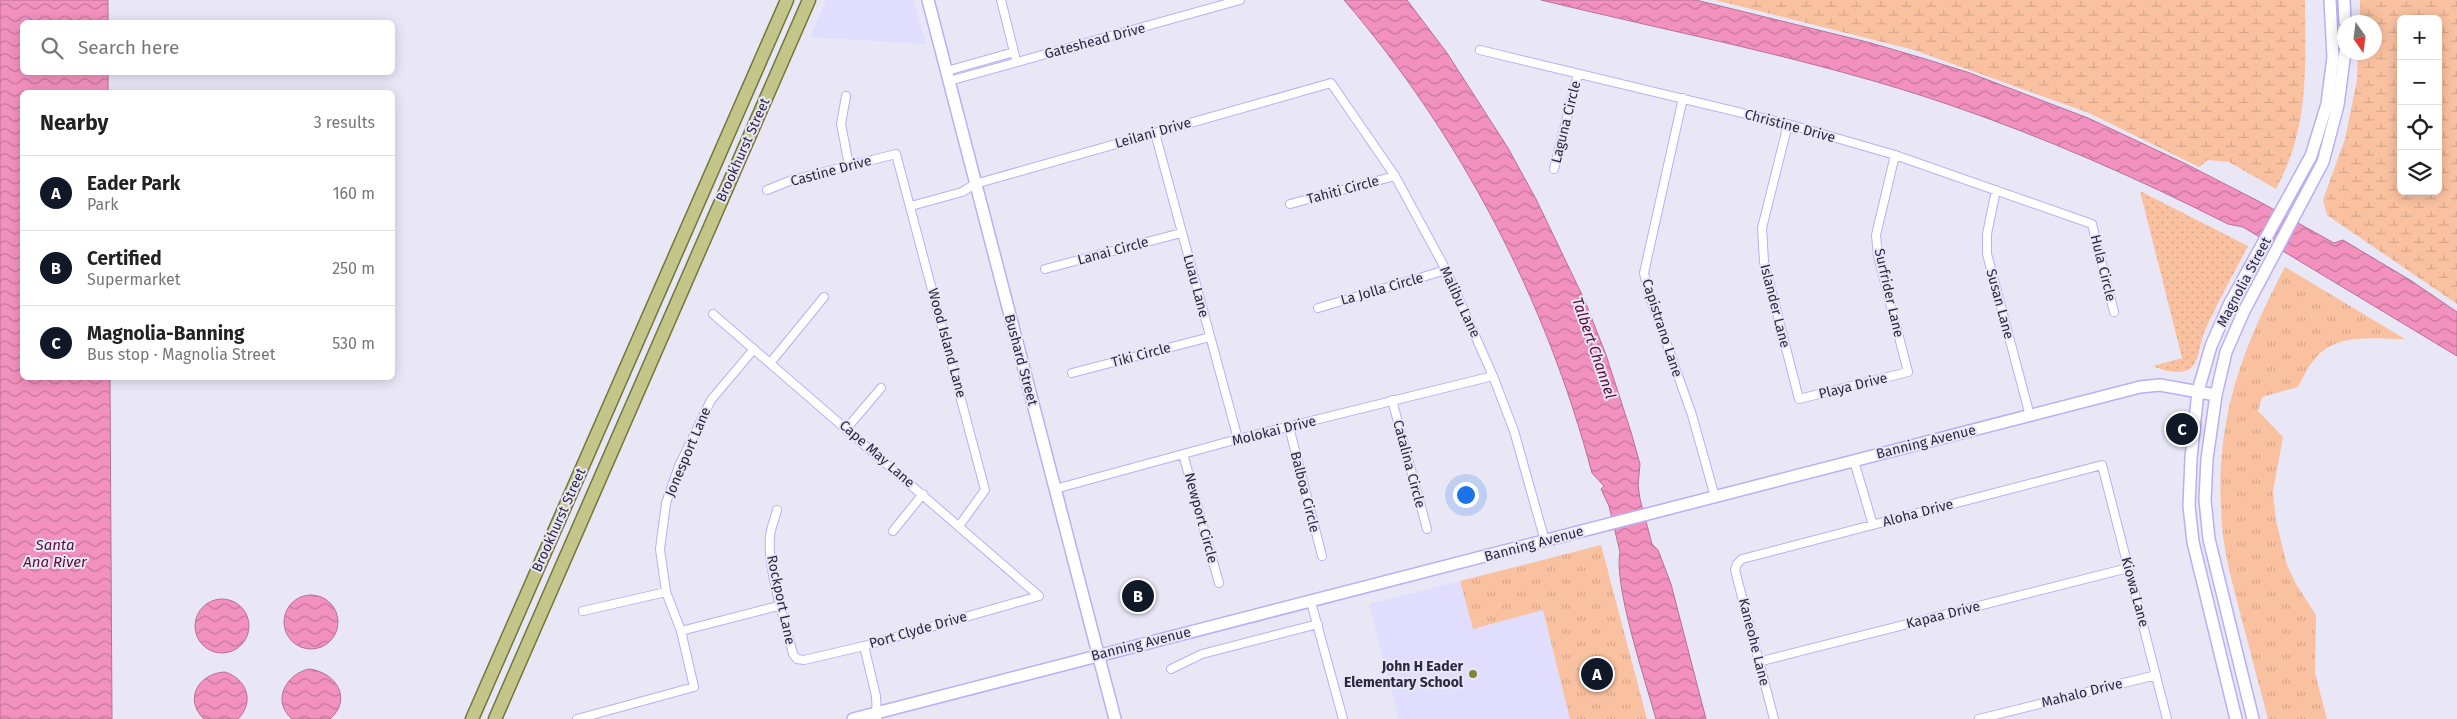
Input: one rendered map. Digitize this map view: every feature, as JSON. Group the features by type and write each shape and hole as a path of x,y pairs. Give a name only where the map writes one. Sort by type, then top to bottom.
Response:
{"main road":[{"name":"Brookhurst Street","path":"472,719 788,0"},
{"name":"Brookhurst Street","path":"495,719 664,328 809,0"},
{"path":"646,320 664,328"}],"street":[{"name":"Bushard Street","path":"928,0 1115,719"},
{"path":"1001,0 1017,63"},
{"name":"Magnolia Street","path":"2236,719 2193,542 2189,506 2191,458 2198,391 2211,346 2229,304 2311,156 2327,104 2333,57 2330,0"},
{"path":"2344,0 2345,15"},
{"name":"Gateshead Drive","path":"948,76 1017,63 1238,1"},
{"name":"Christine Drive","path":"1480,50 1788,124 1895,155 2092,224"},
{"path":"948,76 1014,52"},
{"name":"Magnolia Street","path":"2253,719 2211,549 2204,500 2207,459 2216,395 2226,352 2244,311 2302,206 2323,162 2331,135 2344,60"},
{"name":"Laguna Circle","path":"1554,169 1578,74"},
{"name":"Leilani Drive","path":"911,206 962,192 976,184 1331,83"},
{"name":"Malibu Lane","path":"1331,83 1395,176 1446,270 1493,376 1514,431 1545,541"},
{"path":"846,96 841,124 849,165"},
{"name":"Capistrano Lane","path":"1683,98 1644,265 1644,274 1649,294 1692,415 1715,497"},
{"name":"Islander Lane","path":"1788,124 1762,228 1764,262 1799,399"},
{"name":"Luau Lane","path":"1155,133 1238,439"},
{"name":"Castine Drive","path":"767,190 792,180 896,154"},
{"name":"Wood Island Lane","path":"896,154 986,490 959,526"},
{"name":"Surfrider Lane","path":"1895,155 1876,235 1878,256 1908,372"},
{"name":"Tahiti Circle","path":"1290,204 1395,176"},
{"name":"Susan Lane","path":"1996,190 1987,234 1987,254 2030,416"},
{"name":"Hula Circle","path":"2092,224 2114,312"},
{"name":"Lanai Circle","path":"1045,269 1181,233"},
{"name":"La Jolla Circle","path":"1318,308 1446,270"},
{"path":"771,362 824,297"},
{"name":"Cape May Lane","path":"714,314 1039,596"},
{"name":"Tiki Circle","path":"1072,373 1210,337"},
{"name":"Jonesport Lane","path":"577,719 694,687 681,631 666,592 660,549 666,503 679,466 711,400 754,349"},
{"name":"Playa Drive","path":"1799,399 1908,372"},
{"name":"Molokai Drive","path":"1055,489 1238,439 1493,376"},
{"name":"Banning Avenue","path":"853,719 877,716 1098,656 2140,387 2160,385 2216,395"},
{"path":"847,428 881,388"},
{"name":"Catalina Circle","path":"1392,400 1427,529"},
{"name":"Balboa Circle","path":"1289,427 1322,556"},
{"name":"Newport Circle","path":"1183,454 1218,583"},
{"path":"1854,461 1873,525"},
{"name":"Aloha Drive","path":"1737,564 1742,559 2102,466"},
{"name":"Kiowa Lane","path":"2102,466 2168,719"},
{"path":"893,531 923,494"},
{"name":"Rockport Lane","path":"778,510 770,534 770,553 793,654 797,660"},
{"name":"Kaneohe Lane","path":"1737,564 1735,570 1774,719"},
{"name":"Kapaa Drive","path":"1758,662 2128,568"},
{"path":"583,611 666,592"},
{"name":"Port Clyde Drive","path":"797,660 864,646 1039,596"},
{"path":"1311,602 1343,719"},
{"path":"681,631 782,605"},
{"name":"Banning Avenue","path":"1171,669 1202,654 1318,624"},
{"path":"864,646 876,696 877,716"},
{"name":"Mahalo Drive","path":"1979,719 2156,675"}],"shaded area":[{"path":"826,0 913,0 926,44 810,37"},
{"name":"John H Eader Elementary School","path":"1460,581 1473,629 1543,610 1570,719 1399,719 1369,604"}],"green space":[{"path":"1715,0 2305,0 2305,74 2300,120 2295,143 2276,189 2229,162 2208,160 2199,167 2089,113 1914,50"},
{"path":"2360,0 2457,0 2457,304 2327,215 2323,200 2345,139 2357,80 2358,60 2382,60 2382,15 2360,15"},
{"path":"2140,191 2248,246 2209,322 2195,363 2190,369 2185,371 2168,371 2153,366 2182,358"},
{"path":"2285,267 2405,339 2356,339 2333,345 2314,360 2298,387 2262,397 2258,411 2283,437 2273,491 2276,521 2287,565 2296,584 2316,615 2315,673 2327,719 2268,719 2232,582 2223,535 2221,462 2225,428 2232,396 2241,364 2254,332"},
{"path":"1601,545 1647,719 1570,719 1543,610 1473,629 1460,581"}],"water":[{"name":"Santa Ana River","path":"0,0 108,0 108,20 20,20 20,75 108,75 108,90 20,90 20,380 110,380 112,719 0,719"},
{"name":"Talbert Channel","path":"1344,0 1407,0 1447,53 1508,148 1536,199 1585,301 1606,355 1640,464 1638,485 1640,499 1652,544 1658,550 1671,584 1706,719 1656,719 1638,659 1621,587 1620,552 1609,506 1601,489 1604,486 1592,473 1573,409 1550,345 1524,283 1495,223 1462,164 1426,107 1386,52"},
{"path":"1541,0 1696,0 1871,43 1922,58 1967,72 2088,118 2184,163 2334,243 2343,240 2410,280 2457,312 2457,356 2243,227 2228,224 2159,190 2019,130 1947,104 1847,73"},
{"path":"311,595 321,597 330,603 336,612 338,622 336,632 330,641 321,647 311,649 301,647 292,641 286,632 284,622 286,612 292,603 301,597"},
{"path":"217,599 227,599 237,603 245,611 249,626 245,641 237,649 227,653 217,653 207,649 199,641 195,631 195,621 199,611 207,603"},
{"path":"309,669 327,675 334,681 341,695 337,711 330,719 292,719 286,712 282,697 284,689 294,676"},
{"path":"225,672 233,675 243,685 247,699 243,712 238,719 204,719 195,703 197,688 208,677 216,673"}],"place":[{"name":"Magnolia-Banning","path":"2182,429"},
{"name":"Certified","path":"1138,596"},
{"name":"John H Eader Elementary School","path":"1473,674"},
{"name":"Eader Park","path":"1597,674"}]}
